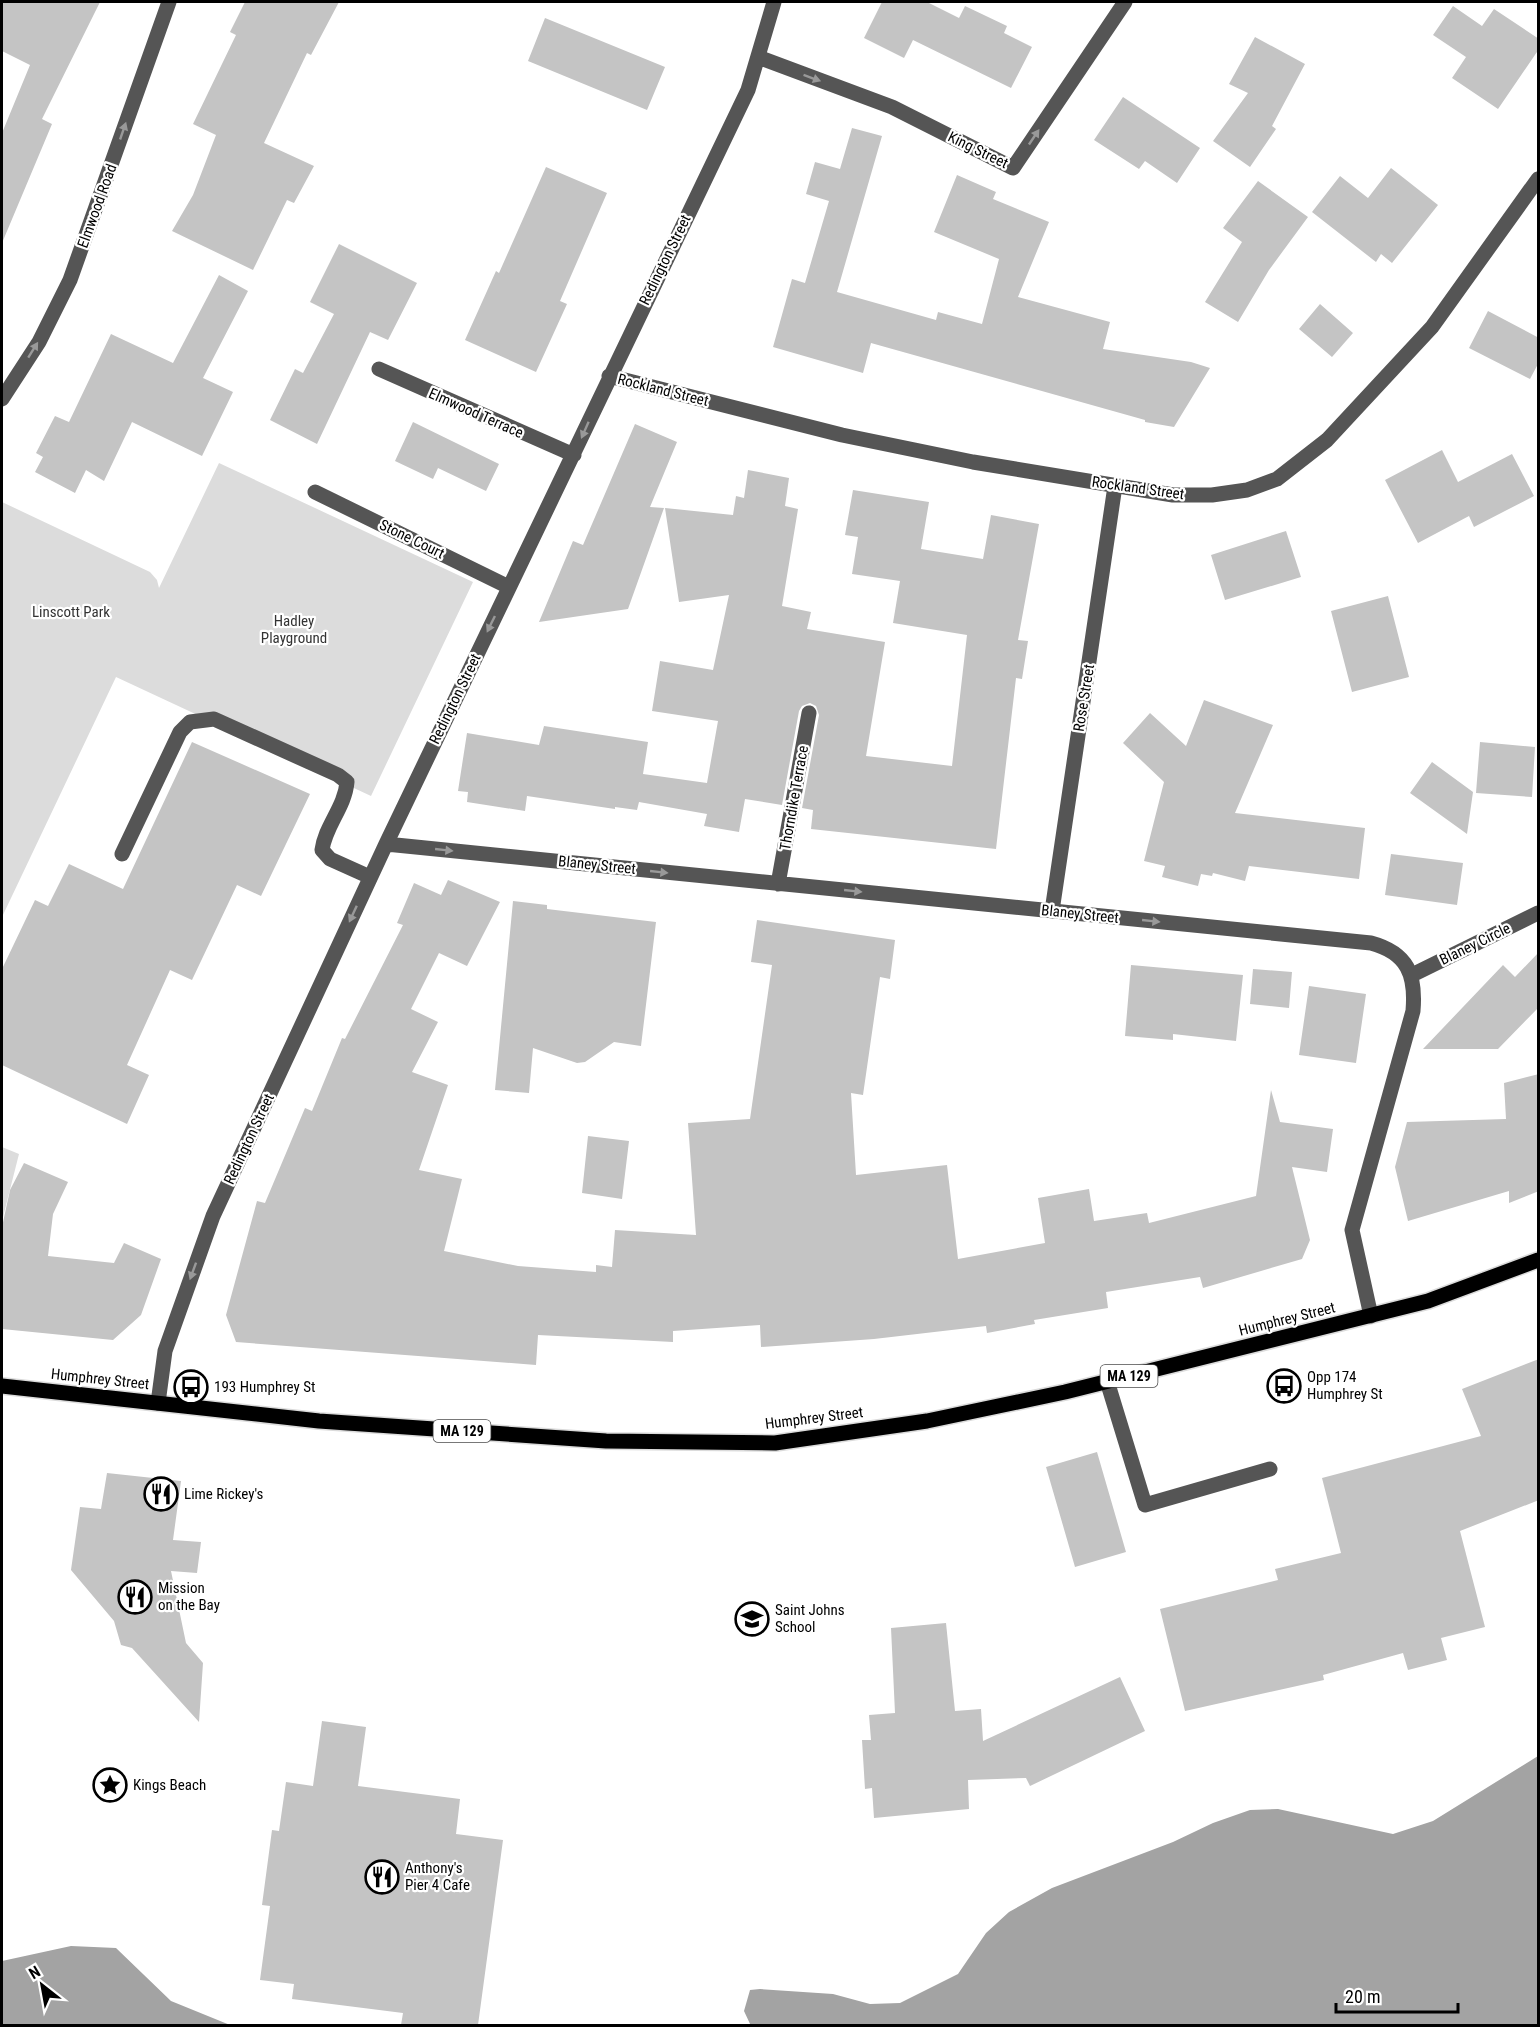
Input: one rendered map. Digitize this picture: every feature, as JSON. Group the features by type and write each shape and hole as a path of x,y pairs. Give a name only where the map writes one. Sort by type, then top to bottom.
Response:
{"main road":[{"name":"Humphrey Street","path":"2,1386 319,1421 606,1441 775,1443 927,1421 1107,1381 1428,1301 1539,1260"}],"street":[{"name":"Elmwood Road","path":"2,399 39,342 70,280 168,2"},
{"name":"Redington Street","path":"158,1403 165,1351 213,1216 370,877 748,90 774,2"},
{"name":"King Street","path":"758,57 892,107 1013,168 1125,2"},
{"name":"Rockland Street","path":"609,376 842,435 973,462 1173,495 1212,495 1247,490 1277,479 1327,440 1432,327 1539,180"},
{"name":"Elmwood Terrace","path":"379,369 574,455"},
{"name":"Rose Street","path":"1052,911 1116,486"},
{"name":"Stone Court","path":"315,492 509,587"},
{"name":"Thorndike Terrace","path":"778,884 809,713"},
{"path":"122,854 180,732 190,722 214,719 338,775 347,782 344,798 323,840 322,850 330,859 370,877"},
{"name":"Blaney Street","path":"386,844 1371,943 1395,953 1412,975"},
{"name":"Blaney Circle","path":"1412,975 1539,913"},
{"path":"1371,1316 1352,1230 1413,1011 1415,992 1412,975"},
{"path":"1107,1381 1144,1505 1270,1469"}],"green space":[{"name":"Hadley Playground","path":"219,463 473,582 371,796 116,677 2,917 2,502 150,572 157,580 159,588"},
{"path":"2,1147 19,1154 2,1221"}],"shaded area":[{"path":"1538,1756 1538,2025 751,2026 744,2011 750,1990 760,1989 833,1994 870,2004 900,2003 958,1974 986,1933 1009,1912 1052,1888 1173,1842 1213,1823 1250,1810 1278,1809 1393,1834 1433,1821"},
{"path":"71,1946 116,1948 171,2001 230,2025 2,2025 2,1961"}],"building":[{"path":"2,2 100,2 42,119 52,124 2,243 2,133 30,65 2,51"},
{"path":"245,2 339,2 311,55 307,53 264,143 314,166 294,203 287,200 253,270 172,231 193,195 216,135 193,124 236,35 230,32"},
{"path":"882,2 927,2 959,18 965,6 1007,26 1004,33 1032,47 1011,88 913,40 904,58 864,38"},
{"path":"1453,6 1482,26 1494,9 1539,39 1539,49 1498,109 1452,78 1466,57 1433,35"},
{"path":"545,18 665,67 647,110 528,61"},
{"path":"1255,37 1305,64 1272,126 1276,129 1250,167 1213,141 1248,93 1229,84"},
{"path":"1123,97 1200,148 1177,183 1145,161 1139,169 1094,140"},
{"path":"852,128 882,136 837,292 936,320 938,312 982,324 999,259 934,232 957,175 996,192 993,199 1049,222 1018,297 1110,322 1103,349 1191,362 1210,368 1174,427 1145,422 1145,420 871,343 863,373 773,347 792,279 805,283 829,201 806,194 815,162 840,169"},
{"path":"546,167 607,193 560,301 567,304 536,372 465,340 496,271 499,273"},
{"path":"1391,168 1438,205 1392,263 1381,254 1376,262 1312,212 1340,176 1368,198"},
{"path":"1258,181 1308,217 1269,270 1238,322 1205,302 1242,242 1223,228"},
{"path":"339,244 417,283 388,340 370,332 317,444 270,420 295,369 303,373 334,314 310,302"},
{"path":"219,275 248,291 203,378 233,392 202,456 132,422 104,481 86,470 75,493 35,472 43,457 36,453 55,416 69,422 111,334 173,363"},
{"path":"1320,304 1353,333 1332,357 1299,329"},
{"path":"1488,311 1539,338 1539,362 1530,379 1469,348"},
{"path":"413,422 499,464 486,491 438,468 433,479 395,461"},
{"path":"635,424 677,442 650,507 664,508 628,609 539,622 573,541 583,545"},
{"path":"1442,450 1458,482 1512,454 1534,496 1474,527 1469,516 1418,543 1385,480"},
{"path":"748,470 789,478 785,506 798,509 782,606 811,612 807,629 885,642 866,756 952,766 967,635 893,623 900,581 852,574 858,537 845,535 853,490 929,502 921,549 983,559 991,515 1039,524 1018,640 1028,641 1022,679 1016,678 996,849 811,829 813,810 802,808 819,715 816,706 810,703 802,706 799,711 782,805 745,799 739,832 704,826 707,814 639,802 637,810 615,807 615,809 527,796 525,811 467,802 468,792 458,791 467,733 539,745 544,726 648,742 643,774 707,783 718,721 652,711 660,661 713,670 729,595 679,602 665,508 733,515 736,496 744,498"},
{"path":"1286,531 1301,577 1225,600 1211,555"},
{"path":"1388,596 1409,677 1352,692 1331,611"},
{"path":"1204,700 1273,725 1235,813 1365,828 1359,879 1249,866 1245,881 1213,873 1212,876 1201,874 1198,886 1162,877 1165,866 1144,861 1164,782 1123,743 1150,713 1186,746"},
{"path":"192,742 310,794 261,896 237,885 192,980 170,970 127,1065 149,1075 127,1124 2,1065 2,969 35,900 48,906 69,864 123,889"},
{"path":"1480,742 1535,747 1532,797 1476,793"},
{"path":"1432,762 1473,792 1467,834 1410,793"},
{"path":"1391,854 1463,863 1457,905 1385,895"},
{"path":"448,880 500,902 467,966 439,953 411,1009 438,1022 412,1072 448,1085 419,1170 462,1179 444,1251 518,1266 596,1272 596,1265 612,1267 615,1230 696,1235 688,1123 750,1119 772,965 751,962 757,920 895,940 890,979 880,977 863,1095 851,1093 856,1175 947,1165 958,1259 1045,1243 1038,1198 1089,1189 1094,1221 1147,1213 1149,1223 1256,1196 1271,1090 1280,1122 1333,1129 1327,1172 1292,1167 1310,1240 1302,1259 1203,1288 1200,1277 1106,1292 1108,1308 1034,1320 1035,1324 987,1333 986,1326 874,1339 761,1347 760,1325 673,1331 673,1342 538,1335 536,1365 236,1342 226,1315 257,1201 265,1203 305,1108 312,1111 342,1038 345,1039 403,925 397,923 414,883 441,895"},
{"path":"513,901 547,905 547,909 656,922 641,1046 614,1042 585,1062 577,1063 533,1048 529,1093 495,1090"},
{"path":"1539,952 1539,1007 1498,1049 1423,1049 1503,965 1515,977"},
{"path":"1131,965 1243,975 1236,1041 1173,1034 1173,1040 1125,1036"},
{"path":"1253,969 1292,972 1289,1008 1250,1004"},
{"path":"1309,986 1366,994 1356,1063 1299,1055"},
{"path":"1539,1074 1539,1191 1509,1203 1509,1191 1408,1221 1395,1167 1407,1122 1506,1119 1504,1083"},
{"path":"588,1136 629,1141 622,1199 582,1193"},
{"path":"24,1163 68,1182 53,1214 48,1256 114,1263 124,1243 161,1259 141,1315 113,1340 2,1329 2,1227 10,1190"},
{"path":"1539,1359 1539,1500 1460,1531 1485,1627 1441,1638 1447,1660 1408,1670 1403,1653 1323,1675 1324,1680 1185,1711 1160,1609 1278,1580 1275,1569 1341,1553 1322,1478 1481,1436 1462,1389"},
{"path":"1097,1452 1126,1552 1075,1567 1046,1467"},
{"name":"Mission on the Bay","path":"107,1473 181,1481 173,1540 201,1542 197,1573 171,1571 186,1643 203,1663 199,1722 132,1648 121,1645 114,1621 71,1570 80,1507 101,1509"},
{"path":"946,1623 955,1711 981,1709 983,1741 1120,1677 1145,1731 1030,1786 1026,1778 968,1780 969,1809 874,1818 872,1788 865,1789 862,1740 871,1740 869,1715 895,1713 891,1628"},
{"name":"Anthony's Pier 4 Cafe","path":"322,1721 366,1727 358,1786 460,1799 456,1834 503,1840 478,2025 401,2025 403,2013 292,1999 294,1984 260,1980 270,1906 262,1905 272,1830 279,1831 286,1782 313,1786"}],"place":[{"name":"Opp 174 Humphrey St","path":"1284,1386"},
{"name":"193 Humphrey St","path":"191,1387"},
{"name":"Lime Rickey's","path":"161,1494"},
{"name":"Mission on the Bay","path":"135,1597"},
{"name":"Saint Johns School","path":"752,1619"},
{"name":"Kings Beach","path":"110,1785"},
{"name":"Anthony's Pier 4 Cafe","path":"382,1877"}],"park label":[{"name":"Linscott Park","path":"71,612"}]}
